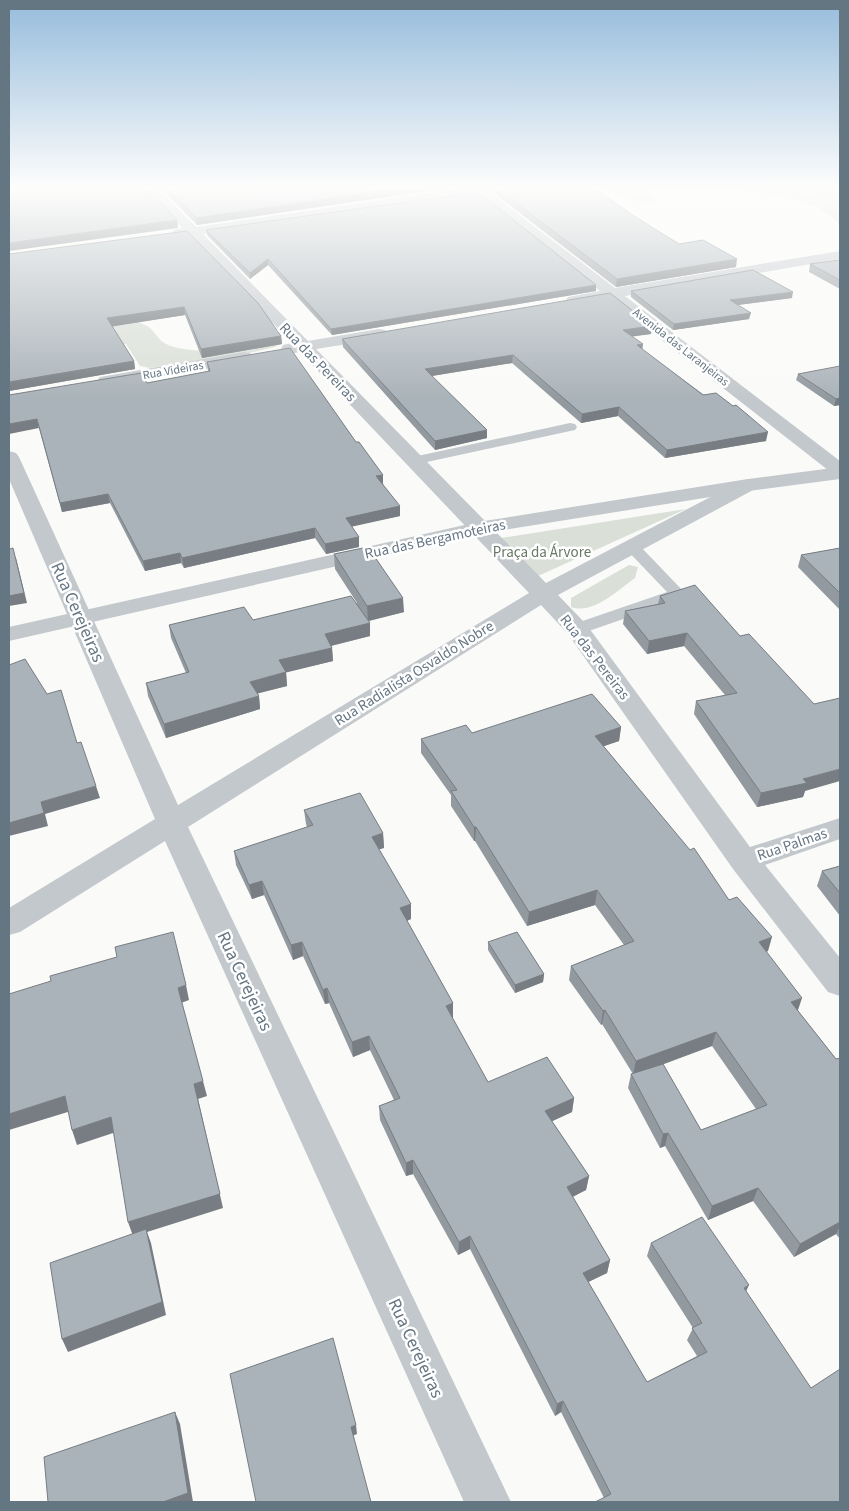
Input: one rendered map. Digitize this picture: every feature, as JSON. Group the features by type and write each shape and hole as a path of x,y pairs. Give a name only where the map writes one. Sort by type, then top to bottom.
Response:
{"street":[{"name":"Rua das Pereiras","path":"217,258 576,629 744,861 840,982"},
{"name":"Avenida das Laranjeiras","path":"566,258 840,471"},
{"path":"556,303 825,258"},
{"name":"Rua Videiras","path":"87,384 397,330"},
{"name":"Rua Cerejeiras","path":"9,456 171,823 488,1502"},
{"name":"Rua Radialista Osvaldo Nobre","path":"9,923 543,594 748,485 840,471"},
{"name":"Rua das Bergamoteiras","path":"9,634 478,528 748,485"},
{"name":"Rua Palmas","path":"744,861 840,828"}],"lane":[{"path":"413,461 570,426"},
{"path":"576,629 678,594 632,546"}],"green space":[{"path":"74,314 113,316 133,320 150,328 166,344 191,350 238,349 280,344 275,347 237,356 150,368 140,366 126,344 92,350"},
{"name":"Praça da Árvore","path":"686,509 538,576 501,538"},
{"path":"629,565 638,567 635,578 613,595 588,608 579,609 571,607 571,598"}],"building":[{"path":"9,258 213,258 258,303 281,336 201,349 184,307 107,318 134,361 9,382"},
{"path":"234,258 561,258 596,285 331,329 268,259 250,273"},
{"path":"589,258 737,259 617,279"},
{"path":"840,260 840,280 810,264"},
{"path":"753,270 793,292 730,300 751,313 674,324 631,291"},
{"path":"610,293 652,326 623,330 643,344 637,345 703,395 716,393 733,406 736,405 768,432 667,450 619,407 582,414 513,355 425,369 487,430 435,441 342,339"},
{"path":"290,348 356,442 359,442 383,475 376,476 400,506 346,518 359,537 325,544 315,528 182,558 180,553 143,561 108,494 60,503 37,419 9,424 9,395 141,373 147,383 210,371 207,362"},
{"path":"840,366 840,398 836,399 798,374"},
{"path":"368,547 403,598 367,606 334,554"},
{"path":"13,548 24,593 9,596 9,549"},
{"path":"840,548 840,593 801,555"},
{"path":"695,585 740,636 749,634 814,704 840,698 840,769 803,779 807,783 761,793 696,701 737,693 687,633 649,641 625,611 665,603 660,596"},
{"path":"351,596 370,623 325,634 332,648 279,660 286,672 250,682 259,696 164,724 146,683 189,672 169,625 244,607 253,620"},
{"path":"25,659 47,694 61,690 77,743 81,742 96,786 41,802 44,813 9,823 9,665"},
{"path":"592,694 621,727 595,736 690,850 694,848 729,900 737,897 772,937 759,942 802,998 791,1002 836,1059 840,1058 840,1222 800,1244 758,1188 712,1206 668,1133 663,1134 631,1074 663,1064 701,1130 767,1105 716,1032 636,1061 605,1010 603,1011 571,966 634,941 597,890 529,912 476,827 474,827 451,791 457,790 421,739 466,725 472,733"},
{"path":"360,793 383,833 372,837 411,904 400,908 453,1003 446,1006 488,1082 547,1057 574,1098 545,1111 589,1176 567,1187 610,1260 583,1273 647,1382 707,1352 692,1328 702,1323 651,1243 702,1217 749,1285 744,1288 811,1388 840,1369 840,1502 595,1502 611,1494 563,1401 557,1404 470,1236 459,1242 413,1160 406,1163 379,1106 400,1098 369,1036 352,1042 327,988 323,990 302,942 291,945 262,881 249,885 234,851 313,825 304,810"},
{"path":"840,866 840,893 822,871"},
{"path":"173,932 186,985 178,988 203,1081 194,1084 220,1194 128,1222 111,1117 72,1130 65,1096 9,1114 9,994 51,981 50,976 117,957 115,947"},
{"path":"517,932 544,974 515,985 488,942"},
{"path":"146,1229 162,1302 62,1339 50,1263"},
{"path":"333,1338 356,1425 351,1427 371,1502 256,1502 230,1374"},
{"path":"175,1412 188,1493 163,1502 48,1502 44,1457"}]}
